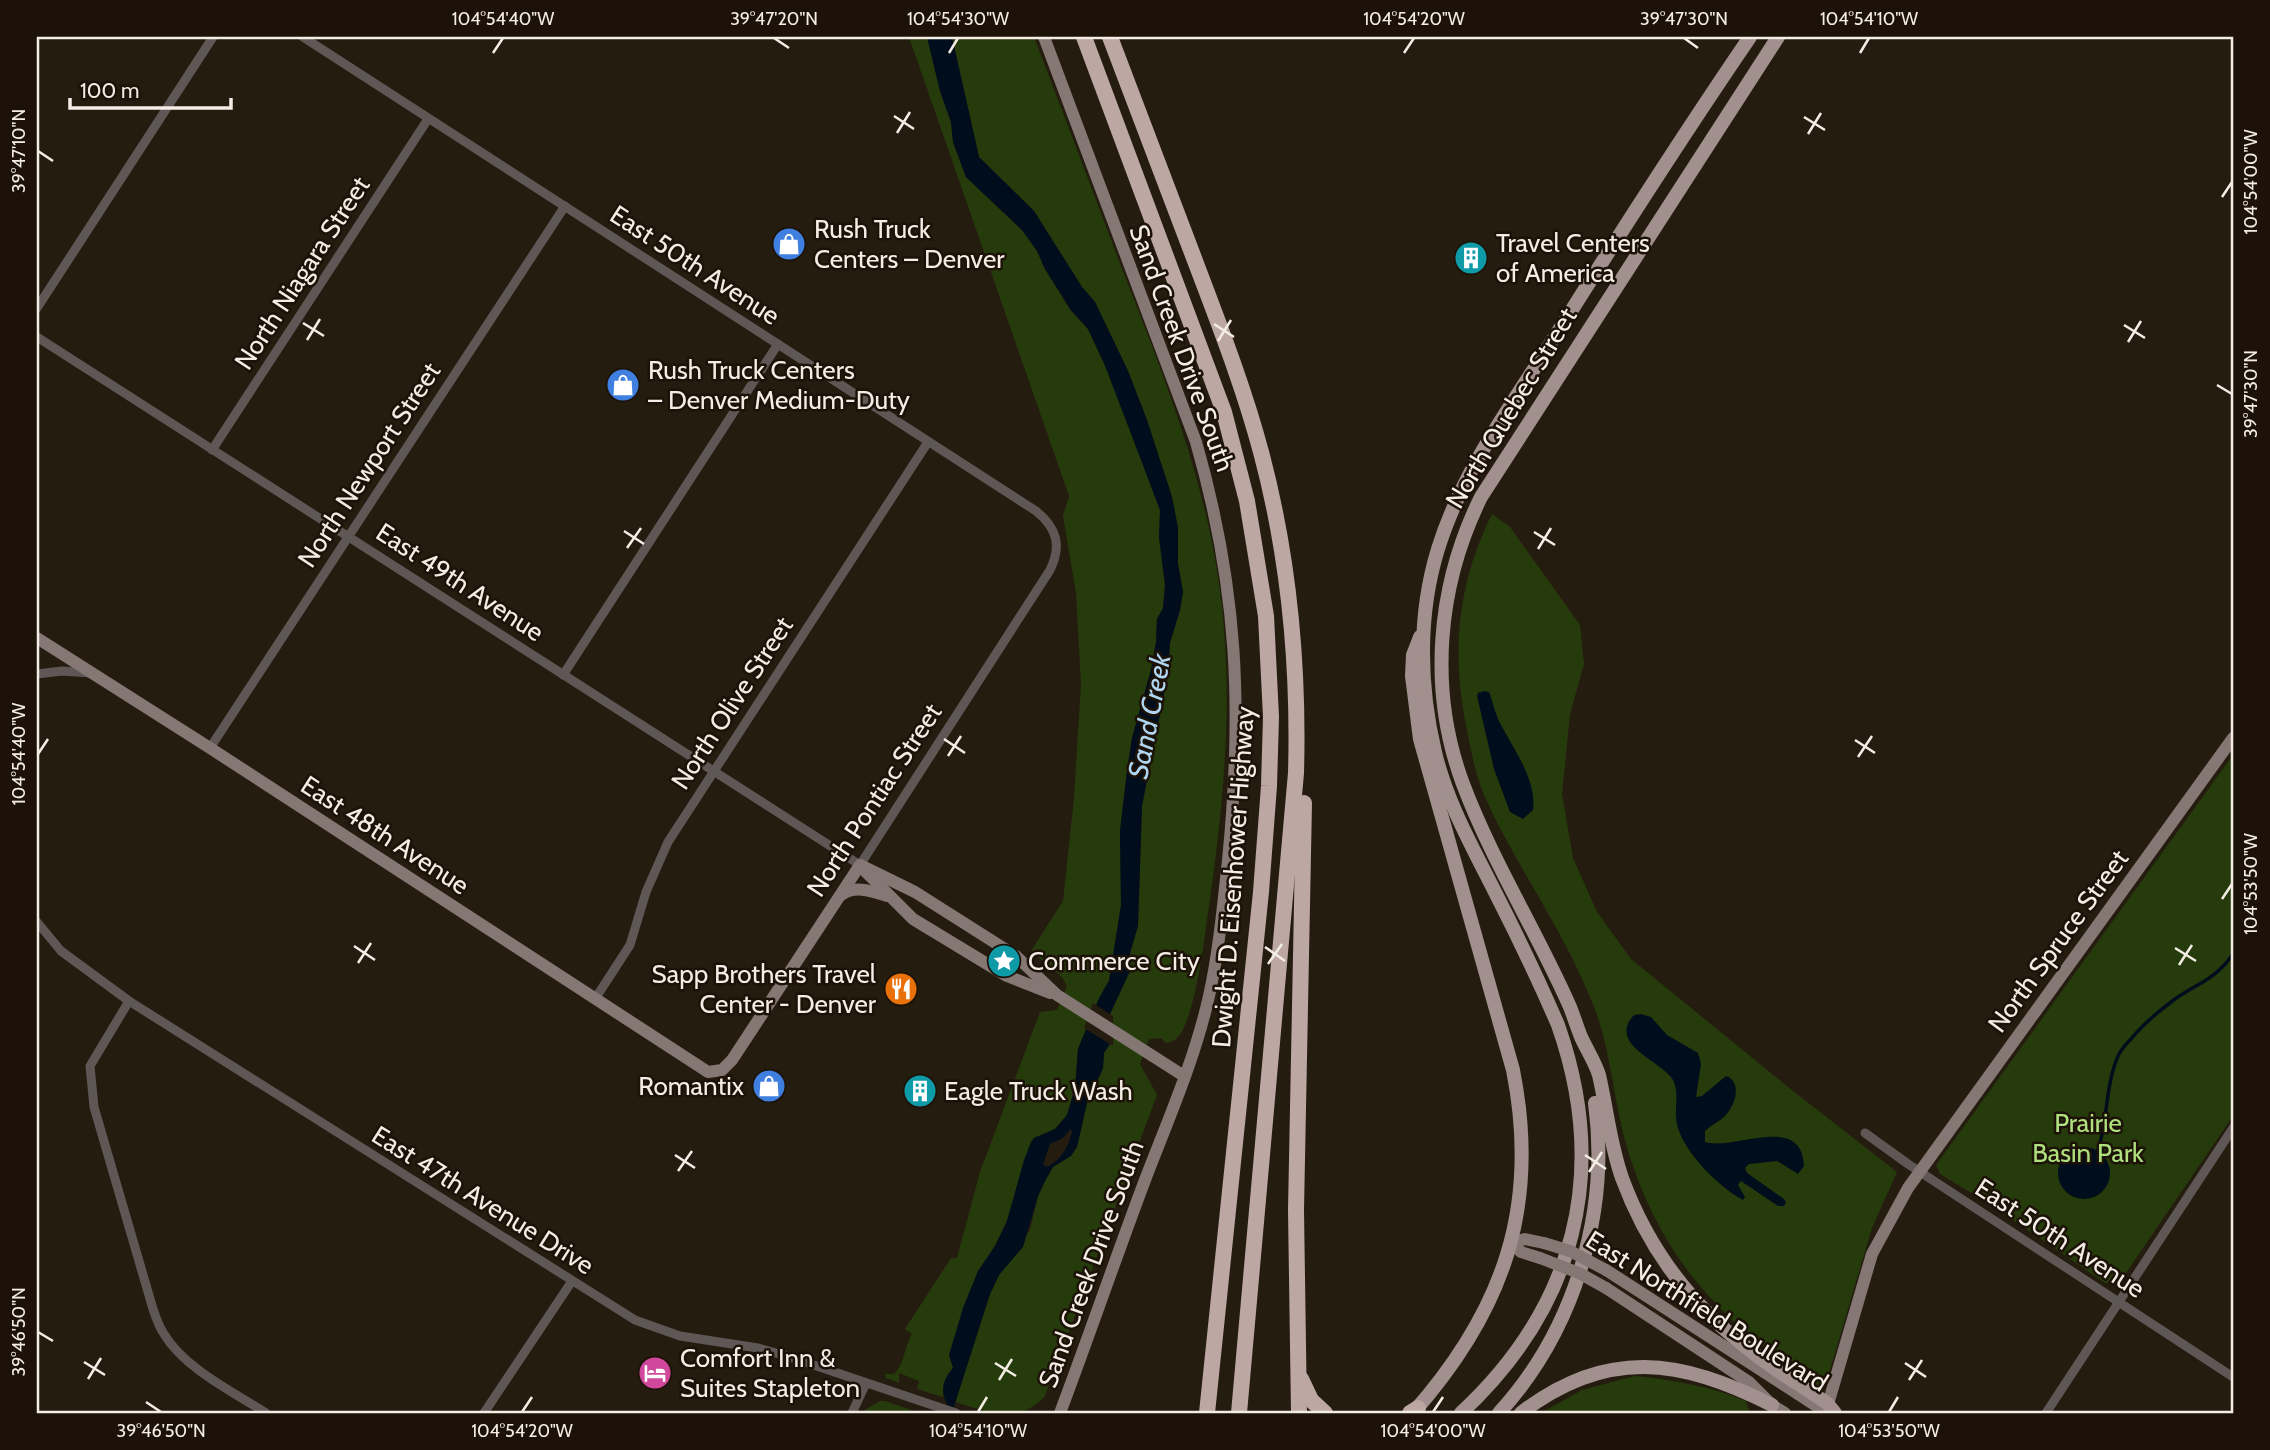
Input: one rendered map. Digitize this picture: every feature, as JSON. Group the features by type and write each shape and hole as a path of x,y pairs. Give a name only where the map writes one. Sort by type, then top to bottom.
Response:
{"highway":[{"name":"Dwight D. Eisenhower Highway","path":"1084,37 1224,412 1247,500 1266,616 1271,717 1267,811 1207,1413"},
{"name":"Dwight D. Eisenhower Highway","path":"1110,37 1225,340 1262,454 1288,585 1294,642 1297,734 1283,939 1239,1413"},
{"path":"1297,734 1305,788 1296,1172 1295,1284 1299,1413"},
{"path":"1298,1370 1308,1394 1325,1413"}],"main road":[{"name":"North Quebec Street","path":"1424,629 1428,590 1438,548 1472,471 1617,238 1750,37"},
{"name":"North Quebec Street","path":"1581,1037 1553,972 1479,820 1457,764 1448,727 1441,668 1441,633 1449,582 1472,515 1492,477 1778,37"},
{"path":"1414,1412 1451,1366 1473,1333 1495,1289 1511,1243 1522,1154 1519,1105 1501,1022 1420,739 1414,701 1413,655 1424,629"},
{"path":"1424,629 1423,673 1427,708 1442,777 1471,846 1558,1025 1572,1070 1581,1132 1582,1164 1578,1203 1569,1249 1560,1276 1536,1323 1517,1352 1499,1375 1461,1413"},
{"path":"1581,1037 1598,1072 1609,1134 1622,1178 1658,1253 1685,1290 1717,1325 1799,1390 1827,1404 1835,1413"},
{"path":"1499,1413 1527,1377 1553,1334 1574,1288 1590,1234 1598,1176 1597,1116 1581,1037"},
{"path":"1521,1413 1551,1393 1590,1375 1649,1366 1672,1367 1722,1381 1772,1405"}],"street":[{"path":"37,307 213,37"},
{"name":"East 50th Avenue","path":"303,37 1036,512 1052,526 1056,536"},
{"name":"Sand Creek Drive South","path":"1044,37 1191,429 1212,502 1229,595 1237,701 1232,822 1215,968 1203,1021 1060,1413"},
{"name":"North Niagara Street","path":"212,450 428,119"},
{"name":"North Newport Street","path":"209,748 565,206"},
{"name":"East 49th Avenue","path":"37,337 860,865 894,880 1016,956 1057,995 1184,1076"},
{"path":"563,675 778,344"},
{"name":"North Olive Street","path":"595,999 630,944 660,857 928,442"},
{"name":"North Pontiac Street","path":"708,1072 722,1070 733,1060 860,865 1050,570 1058,548 1056,536"},
{"name":"East 48th Avenue","path":"37,638 708,1072"},
{"path":"37,674 62,671 91,673"},
{"name":"North Spruce Street","path":"1826,1413 1872,1254 1884,1228 1919,1171 2233,738"},
{"name":"East 49th Avenue","path":"860,865 913,919 1007,976 1057,995"},
{"path":"838,898 848,890 860,889 889,897"},
{"name":"East 47th Avenue Drive","path":"37,922 61,951 129,1001 628,1317 665,1332 758,1348 956,1413"},
{"path":"129,1001 90,1066 90,1083 94,1107 153,1309 164,1335 180,1354 192,1365 266,1413"},
{"path":"2046,1413 2233,1128"},
{"name":"East 50th Avenue","path":"1865,1133 2233,1377"},
{"name":"East Northfield Boulevard","path":"1511,1243 1525,1239 1577,1254 1799,1390 1826,1413"},
{"name":"East Northfield Boulevard","path":"1511,1243 1521,1252 1579,1273 1606,1288 1749,1382 1784,1413"},
{"path":"484,1413 572,1281"},
{"path":"852,1413 866,1383"}],"green space":[{"path":"909,37 927,37 940,91 951,122 953,142 966,177 1022,230 1070,310 1088,329 1116,390 1160,510 1159,537 1165,585 1163,609 1157,619 1151,670 1132,738 1127,771 1120,831 1121,905 1109,981 1078,1049 1075,1088 1067,1115 1055,1129 1034,1138 1007,1221 995,1246 978,1271 949,1355 953,1368 945,1380 943,1397 917,1389 919,1381 899,1373 899,1383 886,1378 885,1374 894,1374 897,1370 912,1334 905,1329 951,1258 957,1258 980,1172 1040,1012 1057,1010 1067,986 1062,977 1031,951 1063,901 1074,798 1081,684 1076,593 1063,516 1069,496"},
{"path":"952,37 1034,37 1157,359 1185,440 1208,523 1216,565 1222,608 1227,690 1221,812 1204,944 1189,1016 1176,1039 1166,1043 1161,1038 1149,1039 1140,1064 1157,1095 1045,1396 1024,1411 1002,1414 955,1402 990,1294 999,1275 1030,1230 1038,1196 1053,1167 1077,1147 1087,1103 1103,1069 1104,1053 1110,1044 1110,1014 1130,971 1130,953 1138,926 1142,806 1168,673 1170,643 1183,592 1178,564 1178,528 1172,497 1128,371 1095,302 1082,287 1034,211 979,157"},
{"path":"1492,514 1510,527 1580,625 1584,664 1570,714 1562,794 1573,858 1597,912 1631,959 1897,1172 1872,1228 1824,1390 1757,1342 1729,1316 1680,1260 1660,1227 1642,1191 1628,1151 1606,1046 1585,985 1481,788 1462,702 1459,674 1460,620 1471,567"},
{"name":"Prairie Basin Park","path":"2233,755 2233,1116 2124,1276 2116,1282 2105,1283 1993,1206 1940,1174 1936,1165"},
{"path":"1635,1376 1719,1391 1746,1401 1750,1413 1541,1413 1582,1390"},
{"path":"880,1401 885,1401 920,1413 860,1413"}],"water":[{"name":"Sand Creek","path":"927,37 952,37 979,157 1034,211 1082,287 1095,302 1128,371 1172,497 1178,528 1178,564 1183,592 1170,643 1168,673 1142,806 1138,926 1130,953 1130,971 1110,1014 1110,1044 1104,1053 1103,1068 1087,1103 1077,1147 1071,1156 1053,1167 1038,1196 1023,1247 999,1275 990,1294 952,1413 943,1390 945,1379 953,1368 949,1355 963,1308 978,1271 995,1246 1007,1221 1031,1142 1055,1129 1067,1115 1075,1088 1078,1049 1109,981 1121,905 1120,831 1127,771 1132,738 1151,670 1157,619 1163,608 1165,585 1159,537 1160,510 1104,363 1088,329 1071,310 1022,230 966,177 953,142 951,122 940,91","holes":["1072,1130 1064,1152 1046,1167 1043,1164 1050,1144"]},
{"path":"1484,691 1489,692 1498,719 1528,776 1533,810 1523,819 1510,812 1494,769 1477,696"},
{"path":"1634,1015 1651,1017 1667,1035 1698,1053 1701,1064 1696,1097 1702,1096 1726,1076 1734,1083 1736,1094 1732,1106 1725,1116 1705,1131 1705,1142 1780,1137 1792,1141 1800,1150 1804,1166 1798,1174 1777,1161 1749,1164 1745,1168 1747,1173 1784,1199 1784,1206 1778,1206 1741,1181 1738,1185 1745,1197 1743,1200 1711,1176 1691,1153 1678,1129 1673,1080 1668,1073 1640,1052 1627,1035 1627,1026"},
{"path":"2084,1147 2103,1154 2110,1173 2103,1192 2084,1199 2065,1192 2058,1173 2065,1154"}],"pier":[{"path":"1093,1003 1113,1016 1113,1046 1084,1028"}],"waterway":[{"path":"2098,1150 2111,1079 2122,1049 2152,1018 2175,999 2213,975 2233,954"}],"place":[{"name":"Rush Truck Centers – Denver","path":"789,244"},
{"name":"Travel Centers of America","path":"1471,258"},
{"name":"Rush Truck Centers – Denver Medium-Duty","path":"623,385"},
{"name":"Commerce City","path":"1004,961"},
{"name":"Sapp Brothers Travel Center - Denver","path":"901,989"},
{"name":"Romantix","path":"769,1086"},
{"name":"Eagle Truck Wash","path":"920,1091"},
{"name":"Comfort Inn & Suites Stapleton","path":"655,1373"}]}
